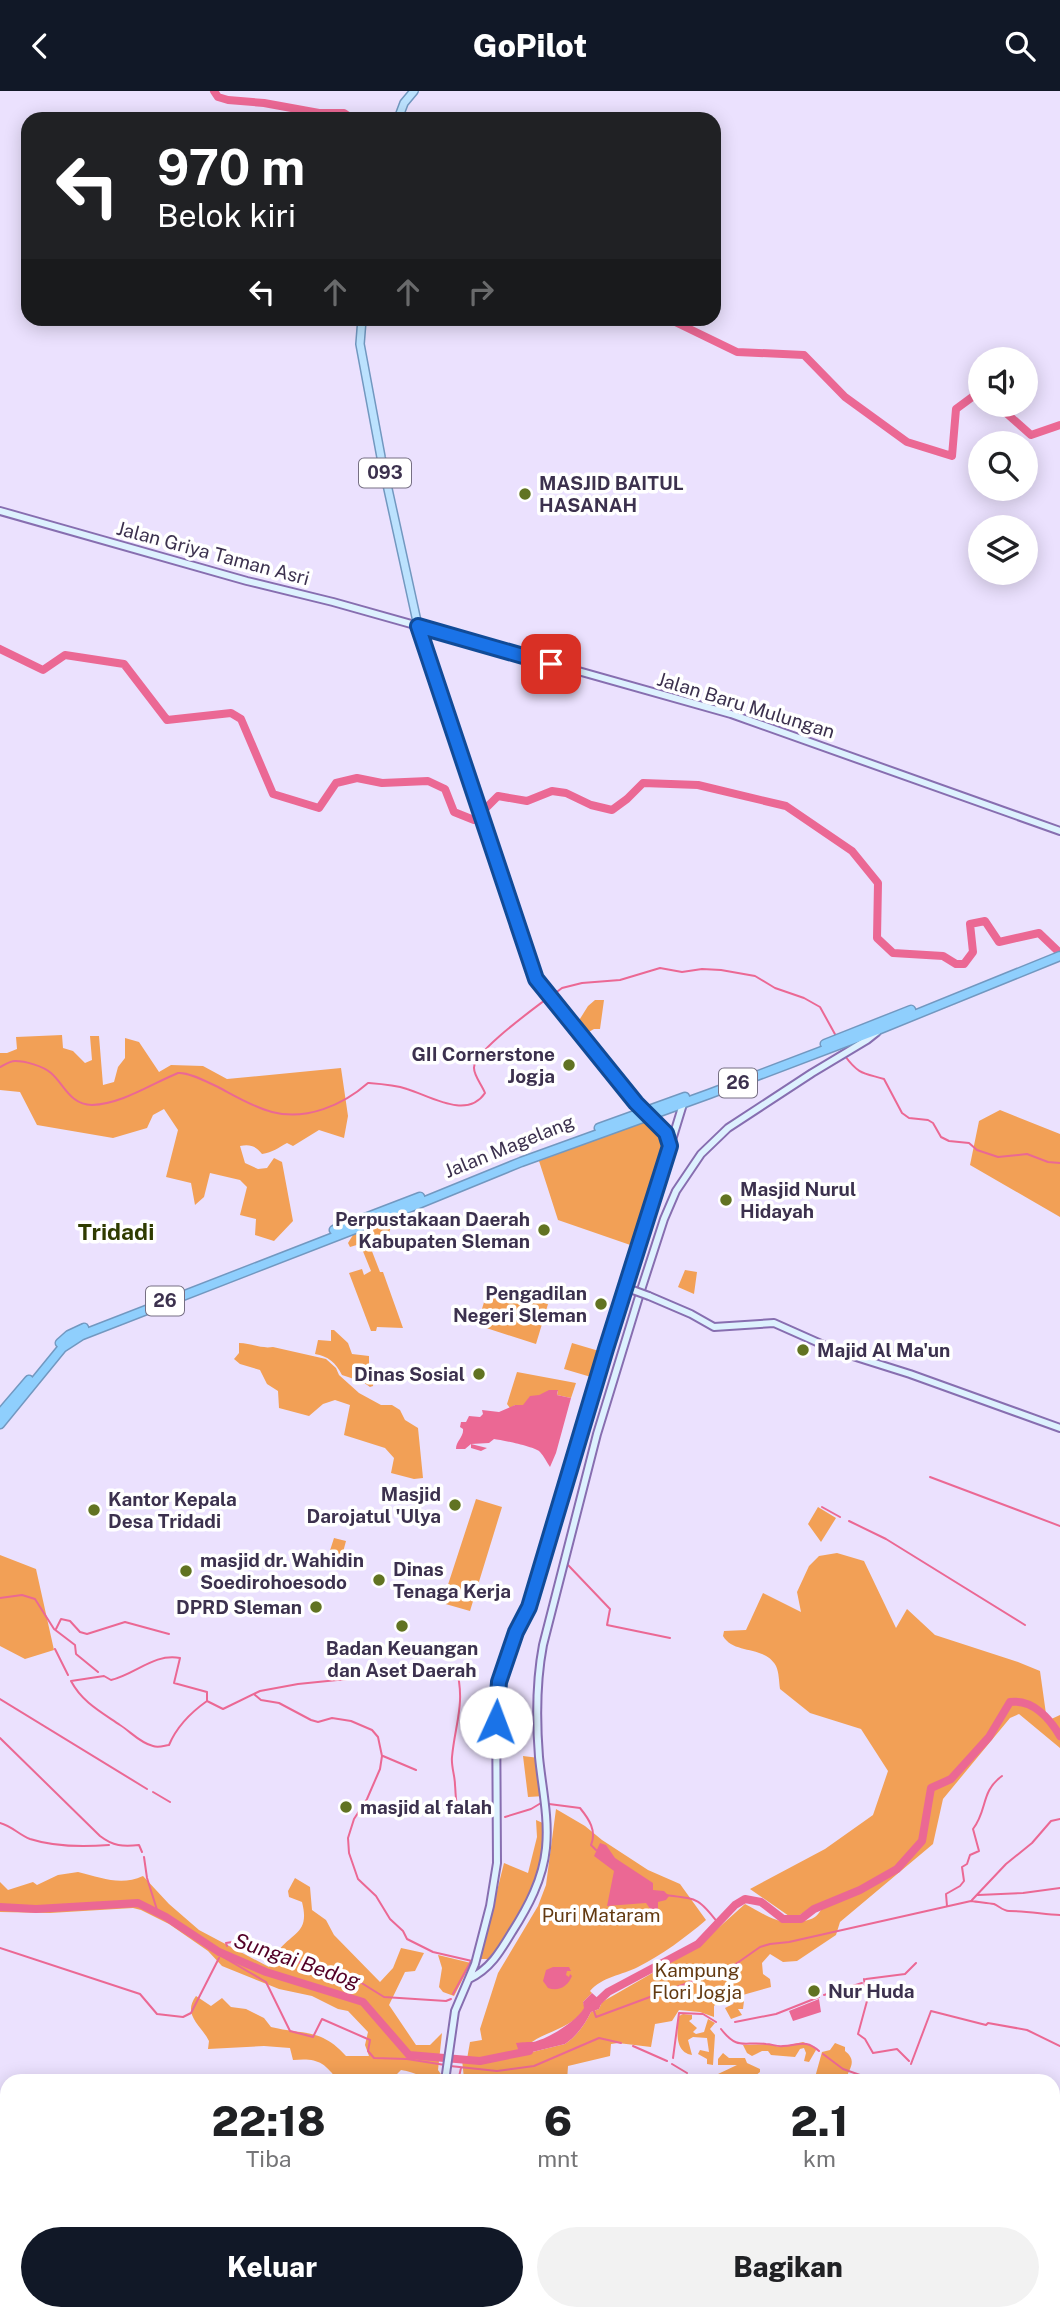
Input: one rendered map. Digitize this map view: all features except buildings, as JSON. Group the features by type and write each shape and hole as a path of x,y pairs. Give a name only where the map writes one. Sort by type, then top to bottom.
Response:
{"highway":[{"name":"Jalan Magelang","path":"0,1424 62,1348 82,1335 362,1223 848,1038 1060,954"},
{"name":"Jalan Magelang","path":"646,1114 683,1104 805,1057 826,1046"},
{"name":"Jalan Magelang","path":"0,1415 47,1357 69,1335 221,1273 362,1223"}],"main road":[{"path":"401,112 414,91"},
{"name":"093","path":"361,326 360,344 381,457 418,626 536,979 646,1114"},
{"name":"Jalan Griya Taman Asri","path":"0,511 418,626"},
{"name":"Jalan Baru Mulungan","path":"418,626 731,714 1060,831"},
{"name":"Jalan Magelang","path":"469,1979 488,1968 499,1953 529,1903 540,1875 546,1850 547,1825 539,1758 538,1670 551,1607 597,1434 664,1219 683,1178 701,1154 728,1128 867,1041 879,1026"},
{"path":"805,1057 812,1073"},
{"path":"445,2074 451,2027 459,1998 469,1979 490,1906 497,1863 496,1722 499,1682 516,1632 529,1607 683,1104"},
{"path":"646,1114 666,1133 670,1142"},
{"path":"628,1289 691,1314 710,1326 774,1323 837,1351 1060,1428"},
{"path":"582,1429 597,1434"}],"green space":[{"path":"595,1000 604,1000 600,1029 587,1033 578,1022"},
{"path":"62,1035 63,1048 73,1051 85,1063 92,1060 90,1036 99,1036 103,1085 114,1082 118,1067 125,1058 125,1038 139,1042 159,1072 171,1065 203,1066 227,1079 341,1068 348,1116 344,1138 319,1130 293,1146 287,1143 262,1154 252,1146 240,1146 245,1163 258,1169 267,1168 274,1158 282,1162 293,1221 274,1241 255,1235 256,1219 240,1215 247,1187 240,1180 210,1173 204,1197 195,1205 191,1183 166,1177 178,1130 164,1109 153,1115 147,1128 113,1138 37,1125 20,1092 0,1090 0,1053 17,1049 16,1037"},
{"path":"1000,1110 1060,1134 1060,1217 970,1165 979,1121"},
{"path":"652,1119 670,1142 639,1248 558,1220 539,1161"},
{"path":"393,1219 395,1224 391,1226 389,1233 368,1241 380,1272 383,1272 403,1328 377,1327 376,1331 371,1331 349,1273 362,1269 364,1275 371,1271 360,1244 350,1247 348,1243 353,1235"},
{"path":"685,1270 697,1272 694,1294 678,1287"},
{"path":"489,1286 548,1304 536,1344 477,1325"},
{"path":"331,1330 348,1343 352,1354 369,1356 369,1366 375,1368 373,1386 342,1375 331,1361 315,1354 318,1340 331,1341"},
{"path":"239,1343 273,1347 326,1359 359,1393 381,1405 392,1405 400,1410 405,1420 418,1428 423,1478 414,1479 391,1473 394,1458 385,1448 344,1435 350,1405 335,1400 323,1404 309,1416 279,1408 278,1391 267,1384 260,1370 240,1364 234,1359 239,1353"},
{"path":"572,1343 599,1351 591,1377 564,1369"},
{"path":"517,1372 576,1383 571,1398 557,1395 558,1391 540,1395 523,1406 515,1405 510,1408 507,1404"},
{"path":"476,1499 502,1507 470,1611 442,1603"},
{"path":"818,1507 836,1518 821,1542 808,1524"},
{"path":"334,1538 346,1541 339,1567 326,1563"},
{"path":"837,1553 864,1561 896,1628 907,1609 935,1635 1040,1671 1047,1721 1060,1715 1060,1748 1019,1714 1010,1718 943,1799 933,1844 840,1922 836,1935 797,1961 783,1962 770,1954 762,1963 763,1974 770,1979 771,1987 718,2002 714,2006 714,2017 700,2012 679,2010 672,2021 655,2024 651,2047 611,2044 610,2056 568,2066 567,2074 464,2074 462,2059 467,2059 470,2042 482,2040 480,2029 498,1973 538,1906 546,1885 556,1809 648,1870 680,1884 706,1920 656,1957 595,1986 583,2002 585,2008 580,2015 532,2042 520,2055 565,2044 580,2029 591,2012 599,2009 602,2002 696,1948 745,1904 782,1922 790,1923 816,1917 820,1912 816,1905 798,1916 789,1916 750,1889 825,1849 873,1815 888,1771 861,1729 810,1713 780,1689 777,1668 771,1659 734,1646 723,1636 724,1631 746,1630 763,1593 801,1612 797,1592 809,1566 819,1556"},
{"path":"0,1555 36,1569 54,1650 25,1659 0,1646"},
{"path":"523,1756 539,1758 545,1796 528,1797"},
{"path":"536,1820 545,1824 540,1861 529,1894 494,1956 491,1959 480,1959 504,1863 528,1873 537,1837"},
{"path":"78,1872 119,1881 143,1876 169,1904 199,1930 269,1967 278,1951 299,1931 304,1920 302,1902 289,1897 288,1891 295,1878 310,1887 312,1910 326,1920 334,1935 380,1982 393,1968 401,1948 424,1953 415,1971 405,1972 389,2005 416,2045 430,2045 442,2033 438,2070 441,2074 415,2074 401,2070 397,2074 332,2074 319,2062 293,2060 290,2048 264,2046 208,2049 209,2041 192,2014 192,2003 196,1996 211,2006 222,1998 231,2007 246,2009 264,2018 271,2027 320,2037 346,2056 369,2056 365,2045 368,2032 348,2011 312,1996 279,1989 222,1966 208,1951 169,1924 141,1910 133,1908 50,1913 0,1912 0,1882 8,1890 33,1882 37,1885 58,1875"},
{"path":"438,1955 471,1963 454,1996 443,1992 439,1987 442,1968"},
{"path":"735,2000 744,2001 743,2009 738,2009 742,2015 731,2019 725,2008"},
{"path":"692,2015 689,2021 697,2028 693,2032 696,2034 704,2032 708,2019 715,2023 710,2029 715,2035 713,2065 707,2064 707,2059 698,2054 700,2050 709,2052 707,2038 693,2037 688,2040 692,2055 682,2050 679,2045 679,2016"},
{"path":"803,2042 816,2050 809,2062 804,2061 804,2048 800,2049 795,2057 771,2055 768,2051 752,2056 743,2045 767,2044 780,2047"},
{"path":"835,2043 845,2047 852,2062 848,2074 816,2074 822,2052 830,2050"},
{"path":"723,2053 729,2058 745,2058 747,2063 760,2069 760,2072 718,2074 737,2065 718,2065 718,2059"}],"shaded area":[{"path":"549,1390 558,1390 557,1395 571,1398 550,1467 540,1452 526,1446 494,1439 489,1443 471,1444 465,1449 456,1449 463,1432 461,1422 466,1422 469,1416 480,1417 482,1410 499,1412 515,1405 523,1405 530,1396"},
{"path":"471,1444 487,1448 481,1451 471,1448"},
{"path":"600,1843 606,1845 615,1858 653,1883 653,1890 664,1891 669,1896 658,1902 658,1910 651,1910 646,1903 607,1906 614,1871 594,1856"},
{"path":"569,1967 571,1971 567,1971 566,1975 572,1976 570,1980 559,1989 548,1988 543,1981 546,1970"},
{"path":"592,1993 602,2002 599,2009 591,2012 569,2041 520,2055 516,2043 533,2042 562,2029 580,2013 584,2008 583,2002"},
{"path":"819,1999 821,2012 793,2021 789,2011"}],"waterway":[{"path":"214,91 218,97 228,100 314,112"},
{"path":"683,326 737,352 804,355 845,397 907,442 952,456 956,409 968,400"},
{"path":"1011,417 1031,435 1060,425"},
{"path":"0,649 43,670 65,655 124,664 167,720 231,713 241,719 273,794 319,808 336,783 357,778 382,783 428,781 445,789 454,812 474,820 498,796 527,801 552,791 566,793 591,805 612,810 643,783 698,785 786,806 852,851 878,883 877,938 893,953 943,956 956,964 964,964 973,952 970,924 985,921 999,942 1039,933 1060,953"},
{"path":"554,994 562,988 582,983 620,980 660,968 682,972 721,970 755,976 775,988 820,1007 836,1036"},
{"path":"0,1067 15,1061 39,1066 48,1070 78,1102 92,1105 125,1097 178,1073 198,1078 258,1107 285,1114 311,1113 323,1109 347,1098 368,1083 402,1088 448,1104 468,1105 485,1093 474,1071 476,1061 494,1041 549,997"},
{"path":"845,1056 858,1070 884,1079 902,1113 909,1118 928,1120 933,1123 941,1137 949,1141 969,1143 977,1150 998,1157 1027,1154 1048,1162 1060,1163"},
{"path":"930,1477 1060,1526"},
{"path":"822,1507 840,1517"},
{"path":"849,1521 886,1539 1025,1625"},
{"path":"568,1565 610,1609 607,1625 670,1638"},
{"path":"0,1598 22,1595 35,1599 54,1629 75,1645 76,1654 98,1672"},
{"path":"56,1629 61,1619 70,1621 80,1632 87,1634 125,1622 169,1634"},
{"path":"55,1649 68,1675"},
{"path":"207,1701 207,1692 174,1683 180,1658 162,1658 111,1680 104,1676 71,1681 92,1706 148,1745 159,1747 169,1745 185,1720 207,1701 223,1709 260,1691 298,1684 456,1668 460,1702 452,1760 457,1805 459,1812 465,1814 488,1815"},
{"path":"255,1695 261,1700 279,1703 318,1722 332,1718 351,1721 372,1730 378,1737 382,1756 380,1769 367,1799 354,1819 348,1838 349,1853 358,1879 376,1896 407,1939 433,1952 472,1961"},
{"path":"0,1699 147,1789"},
{"name":"Sungai Bedog","path":"592,2007 608,1992 698,1944 735,1905 745,1899 761,1902 783,1919 801,1919 814,1909 860,1890 897,1869 922,1841 931,1788 951,1779 989,1737 1010,1702 1026,1704 1040,1711 1060,1736"},
{"path":"0,1738 100,1836 118,1845 139,1845 142,1852"},
{"path":"383,1756 416,1770"},
{"path":"947,1906 946,1894 964,1881 962,1867 967,1864 970,1855 979,1851 973,1829 990,1788 1002,1776"},
{"path":"153,1792 170,1802"},
{"path":"505,1817 541,1803"},
{"path":"549,1804 580,1808 591,1825 591,1845 596,1850"},
{"path":"972,1900 1006,1864 1032,1843 1051,1821 1060,1819"},
{"path":"0,1823 26,1837 49,1844 109,1845"},
{"path":"144,1857 147,1878 158,1913"},
{"path":"978,1895 1060,1888"},
{"path":"666,1895 696,1901 706,1908 718,1923"},
{"path":"594,2011 596,2017 720,1971 733,1966 760,1947 770,1944 971,1901 994,1904 1007,1911 1060,1915"},
{"name":"Sungai Bedog","path":"0,1907 36,1909 138,1903 166,1917 219,1952 266,1972 363,2002 409,2055 480,2061 529,2051"},
{"path":"227,1946 226,1943 238,1941 271,1960 309,1963 360,1982 384,1997 446,2001 451,1999"},
{"path":"0,1948 140,1994 157,2014 183,2017 191,2013 219,1958"},
{"path":"223,1957 266,1982 290,2031 313,2037 322,2019 370,2040 368,2051 374,2058 407,2059 445,2065"},
{"path":"453,1994 471,1961"},
{"path":"866,1979 905,1974 916,1963"},
{"path":"864,1979 867,2001 858,2034 865,2039 873,2053 897,2049 909,2061"},
{"path":"824,1995 862,1983"},
{"path":"735,2022 776,2014 819,1997"},
{"path":"911,2064 931,2011 986,2025 988,2023 1027,2030 1060,2046"},
{"path":"673,2058 679,2013 703,2014 716,2022"},
{"path":"721,2029 737,2043 781,2046 806,2044 819,2051"},
{"path":"450,2066 497,2071 534,2066 599,2038 621,2043"},
{"path":"633,2046 667,2061"},
{"path":"823,2054 843,2069 857,2074"},
{"path":"672,2064 687,2073"},
{"path":"460,2074 461,2068"}],"place":[{"name":"MASJID BAITUL HASANAH","path":"525,494"},
{"name":"GII Cornerstone Jogja","path":"569,1065"},
{"name":"Masjid Nurul Hidayah","path":"726,1200"},
{"name":"Perpustakaan Daerah Kabupaten Sleman","path":"544,1230"},
{"name":"Pengadilan Negeri Sleman","path":"601,1304"},
{"name":"Majid Al Ma'un","path":"803,1350"},
{"name":"Dinas Sosial","path":"479,1374"},
{"name":"Masjid Darojatul 'Ulya","path":"455,1505"},
{"name":"Kantor Kepala Desa Tridadi","path":"94,1510"},
{"name":"masjid dr. Wahidin Soedirohoesodo","path":"186,1571"},
{"name":"Dinas Tenaga Kerja","path":"379,1580"},
{"name":"DPRD Sleman","path":"316,1607"},
{"name":"Badan Keuangan dan Aset Daerah","path":"402,1626"},
{"name":"masjid al falah","path":"346,1807"},
{"name":"Nur Huda","path":"814,1991"}],"district":[{"name":"Tridadi","path":"116,1232"}],"route":[{"path":"496,1722 496,1696 504,1665 529,1607 670,1146 666,1133 636,1103 536,979 418,626 551,664"}],"park label":[{"name":"Puri Mataram","path":"601,1915"},
{"name":"Kampung Flori Jogja","path":"697,1981"}]}
